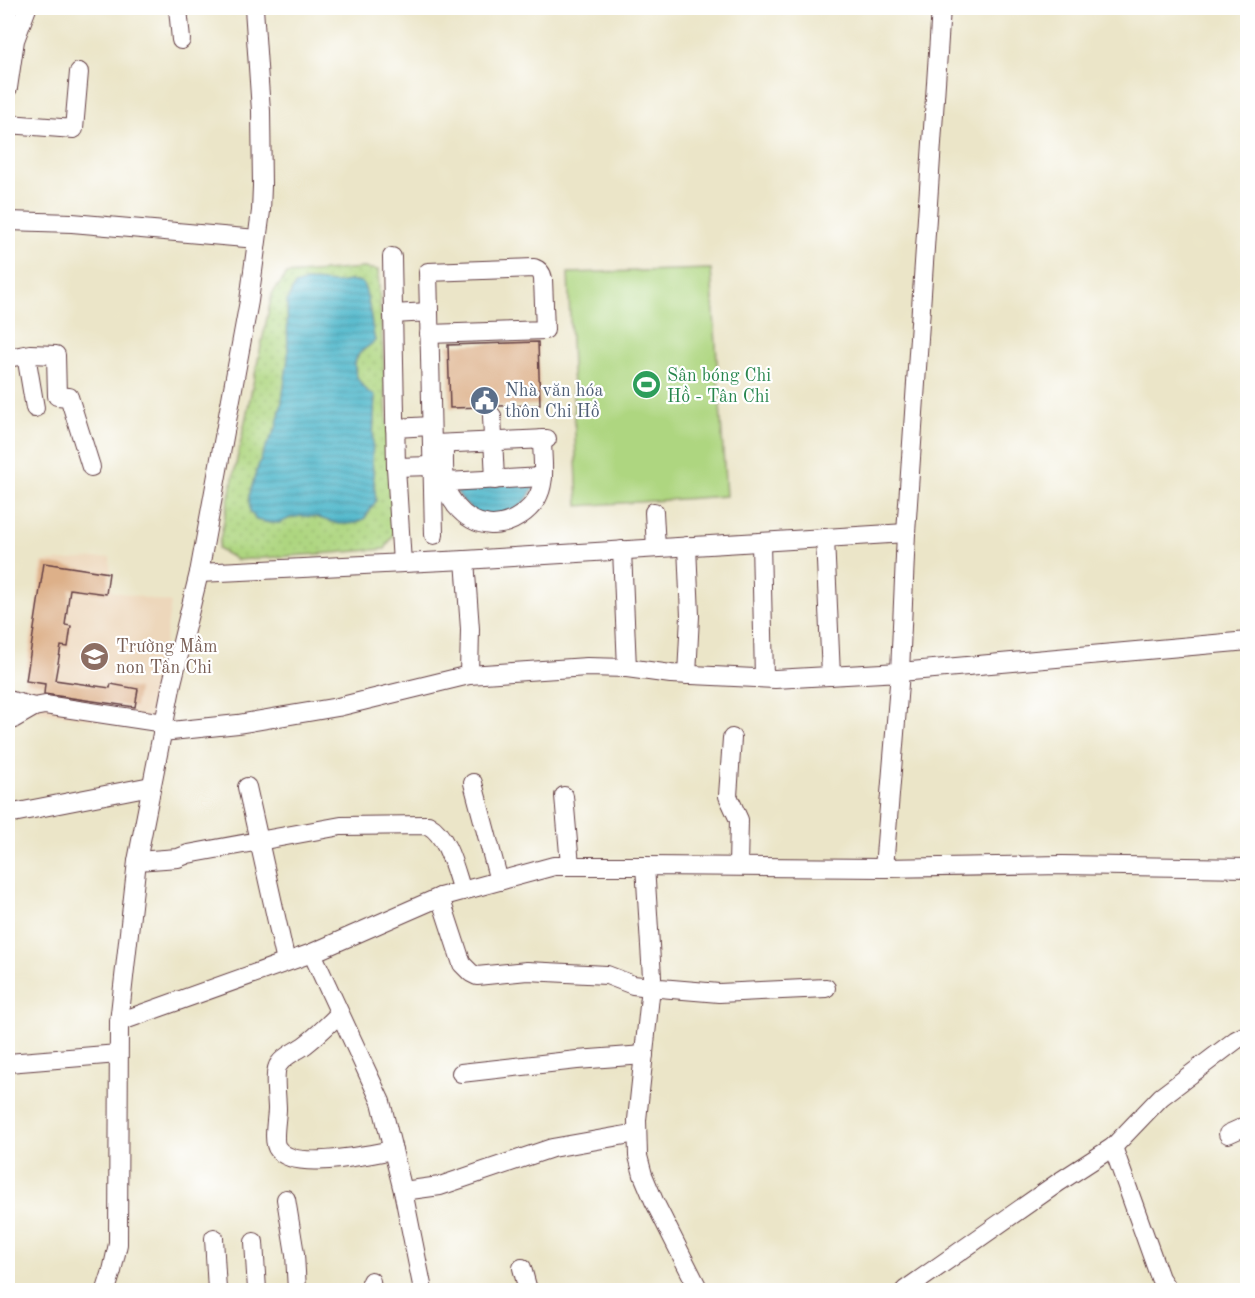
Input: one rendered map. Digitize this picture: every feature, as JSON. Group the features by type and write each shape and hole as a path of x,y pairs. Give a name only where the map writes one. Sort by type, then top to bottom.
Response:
{"street":[{"path":"8,88 15,40 27,8"},
{"path":"178,8 182,40"},
{"path":"110,1289 118,1244 119,1022 137,861 163,727 199,573 249,301 261,211 261,111 254,8"},
{"path":"884,868 900,672 906,533 941,8"},
{"path":"8,124 74,129 80,72"},
{"path":"8,221 72,223 257,239"},
{"path":"392,257 396,467 402,563"},
{"path":"429,334 545,330 542,274 534,268 428,272 429,334 432,426 438,444 446,489 468,518 482,524 496,526 511,522 532,506 539,495 543,477 544,439 438,444"},
{"path":"393,314 429,312"},
{"path":"8,358 26,355 56,355 57,396 69,397 92,467"},
{"path":"26,355 35,408"},
{"path":"492,416 495,480"},
{"path":"395,428 432,426"},
{"path":"434,535 432,466 438,444"},
{"path":"396,467 432,466"},
{"path":"446,482 543,477"},
{"path":"654,512 656,548"},
{"path":"199,573 465,560 906,533"},
{"path":"825,538 831,676"},
{"path":"761,542 764,678"},
{"path":"687,546 690,616 687,675"},
{"path":"621,550 627,668"},
{"path":"465,560 470,629 469,675"},
{"path":"8,722 34,707 45,705 163,727 238,724 338,707 469,675 587,666 687,675 764,678 831,676 1248,641"},
{"path":"8,700 34,707"},
{"path":"732,738 728,796 739,820 738,866"},
{"path":"473,783 499,881"},
{"path":"8,814 151,786"},
{"path":"247,787 286,962"},
{"path":"564,796 570,865"},
{"path":"137,861 178,858 188,854 341,826 428,825 434,828 445,844 462,891"},
{"path":"119,1022 312,953 440,897 554,866 884,868 1062,865 1248,868"},
{"path":"645,866 652,987 639,1093 638,1156 654,1201 699,1290"},
{"path":"440,897 462,964 477,976 527,971 608,975 633,985 718,993 826,988"},
{"path":"312,953 381,1102 403,1191 423,1290"},
{"path":"339,1014 305,1045 280,1062 276,1068 276,1148 282,1153 308,1161 334,1160 393,1150"},
{"path":"905,1290 1113,1147 1161,1097 1236,1040 1248,1034"},
{"path":"8,1063 118,1053"},
{"path":"461,1073 644,1055"},
{"path":"1228,1134 1248,1125"},
{"path":"403,1191 440,1186 552,1148 637,1133"},
{"path":"1113,1147 1160,1278 1168,1290"},
{"path":"286,1199 295,1254 297,1290"},
{"path":"214,1238 217,1290"},
{"path":"254,1242 257,1290"},
{"path":"522,1268 528,1290"}],"shaded area":[{"name":"Trường Mầm non Tân Chi","path":"110,557 111,591 171,603 151,729 20,708 42,562"}],"green space":[{"path":"363,268 378,270 394,534 385,549 237,560 218,549 272,294 287,274"},
{"name":"Sân bóng Chi Hồ - Tân Chi","path":"711,269 726,496 578,506 568,273"}],"water":[{"path":"306,281 359,282 364,286 368,300 375,341 359,354 355,366 361,384 375,396 372,461 376,501 365,518 357,523 338,524 316,517 302,516 280,523 270,523 256,520 250,511 249,496 256,472 276,428 281,407 288,358 287,301 295,285"},
{"path":"536,483 521,505 510,513 496,517 476,513 466,505 454,488"}],"building":[{"path":"538,342 540,405 450,408 448,345"},
{"path":"44,563 109,573 106,594 70,589 65,625 71,626 68,647 61,646 55,680 110,688 111,684 138,689 135,707 44,694 45,684 26,681"}],"place":[{"name":"Sân bóng Chi Hồ - Tân Chi","path":"646,385"},
{"name":"Nhà văn hóa thôn Chi Hồ","path":"484,400"},
{"name":"Trường Mầm non Tân Chi","path":"95,656"}]}
